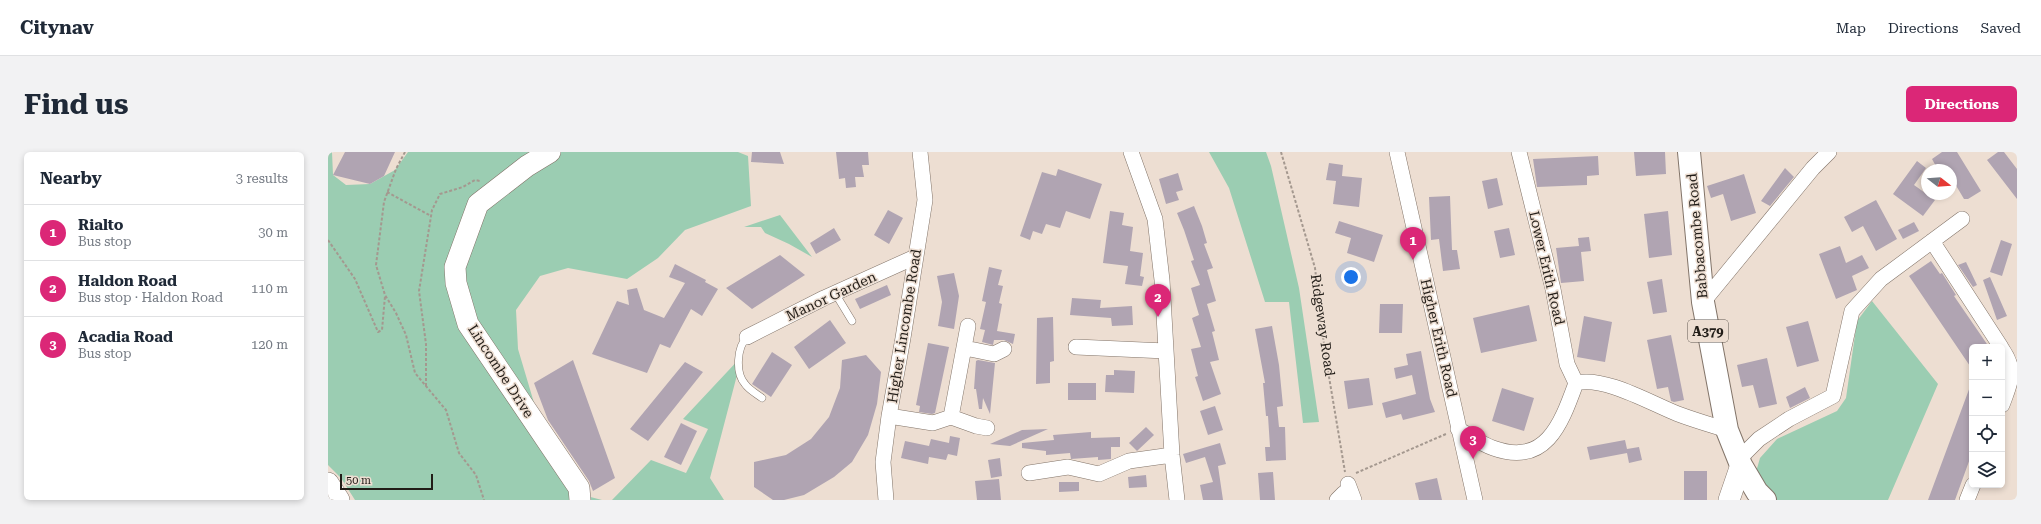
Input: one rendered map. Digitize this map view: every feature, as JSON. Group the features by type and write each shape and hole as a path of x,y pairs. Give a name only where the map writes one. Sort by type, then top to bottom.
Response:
{"main road":[{"name":"Babbacombe Road","path":"1689,152 1703,302 1727,430 1740,462 1757,492 1765,500"}],"street":[{"name":"Lincombe Drive","path":"550,152 499,187 478,204 455,268 456,283 468,324 579,488 580,500"},
{"name":"Higher Lincombe Road","path":"886,500 883,462 889,416 925,200 920,152"},
{"path":"1131,152 1155,219 1162,280 1172,455 1177,500"},
{"name":"Higher Erith Road","path":"1397,152 1439,347 1454,404 1458,429 1475,500"},
{"name":"Lower Erith Road","path":"1519,152 1553,289 1567,364 1576,383"},
{"path":"1703,302 1813,168 1829,152"},
{"path":"1729,500 1740,462 1759,438 1789,419 1832,396 1852,311 1881,279 1962,219"},
{"path":"1932,241 1999,344"},
{"name":"Manor Garden","path":"747,337 835,293 915,257"},
{"path":"951,417 968,326"},
{"path":"1076,347 1166,351"},
{"path":"965,348 994,354 1004,349"},
{"path":"2005,354 2010,364 2012,374 2005,396"},
{"path":"1458,429 1492,448 1521,452 1536,448 1548,440 1560,423 1576,383 1592,382 1621,390 1679,415 1727,430"},
{"path":"889,416 932,423 951,417 976,426 987,428"},
{"path":"1028,473 1068,467 1098,474 1129,461 1172,455"},
{"path":"328,483 339,500"},
{"path":"1967,500 1972,488"},
{"path":"1337,500 1350,489"}],"lane":[{"path":"835,293 852,321"},
{"path":"747,337 743,341 740,349 740,377 745,385 762,398"}],"path":[{"path":"405,152 384,202 376,265 385,295 396,313 406,335 415,373 446,410 459,453 476,475 484,500"},
{"name":"Ridgeway Road","path":"1282,152 1315,268 1326,352 1350,489"},
{"path":"426,387 426,344 419,291 431,216 437,196 463,187 475,180 499,187"},
{"path":"387,192 431,216"},
{"path":"328,240 355,279 378,332 382,330 385,295"},
{"path":"1350,489 1438,438"}],"green space":[{"path":"328,152 332,152 333,175 346,185 370,184 395,170 408,152 738,152 748,156 751,206 685,230 658,258 627,279 568,268 540,276 516,310 518,349 540,423 575,493 602,500 355,500 341,478 328,465"},
{"path":"1209,152 1266,152 1271,166 1299,288 1319,422 1303,423 1289,302 1265,302 1229,188"},
{"path":"780,215 812,257 765,233 761,227 744,227"},
{"path":"1872,301 1938,384 1888,500 1776,500 1766,490 1756,472 1760,458 1777,439 1837,411 1846,398 1857,321"},
{"path":"742,356 710,478 724,500 612,500 651,460 686,473 708,429 683,419"}],"building":[{"path":"345,152 395,152 384,176 370,184 333,175"},
{"path":"752,152 780,152 784,164 751,162"},
{"path":"836,152 868,152 869,165 862,165 864,177 855,177 856,187 846,188 845,178 839,179"},
{"path":"1634,152 1665,152 1666,174 1636,176"},
{"path":"1942,152 1957,152 1981,191 1968,199 1964,199 1957,187 1957,164 1935,164 1932,159"},
{"path":"1998,152 2004,152 2017,169 2017,199 1987,160"},
{"path":"1598,156 1599,175 1587,176 1587,185 1537,187 1533,159"},
{"path":"1917,161 1921,164 1921,175 1914,185 1921,190 1921,200 1935,200 1923,216 1893,194"},
{"path":"1329,163 1343,165 1342,176 1362,178 1359,207 1333,204 1336,181 1326,180"},
{"path":"1785,168 1794,177 1770,206 1761,201"},
{"path":"1058,169 1102,184 1090,219 1066,211 1060,228 1046,224 1042,234 1033,231 1030,240 1020,236 1042,172 1056,176"},
{"path":"1178,173 1183,190 1176,192 1179,200 1166,204 1159,179"},
{"path":"1744,174 1756,213 1731,221 1723,194 1711,198 1707,186"},
{"path":"1497,178 1503,205 1488,209 1482,181"},
{"path":"1450,196 1452,250 1457,250 1460,269 1443,271 1439,239 1431,240 1429,197"},
{"path":"1876,200 1897,239 1876,251 1863,226 1852,232 1844,217"},
{"path":"1194,206 1202,226 1207,243 1204,244 1213,268 1207,270 1216,301 1207,304 1215,331 1212,332 1219,360 1210,362 1221,394 1203,401 1195,377 1198,376 1191,349 1201,347 1192,318 1199,315 1191,288 1200,285 1191,261 1194,260 1177,213"},
{"path":"888,210 903,218 889,244 874,235"},
{"path":"1110,211 1124,213 1122,225 1133,227 1130,251 1143,253 1140,276 1144,277 1142,286 1125,284 1128,266 1103,263"},
{"path":"1668,211 1672,255 1649,258 1644,214"},
{"path":"1339,221 1383,235 1374,262 1347,253 1351,238 1335,233"},
{"path":"1914,222 1919,231 1903,239 1898,230"},
{"path":"834,228 841,240 816,254 810,243"},
{"path":"1509,228 1515,255 1500,258 1494,231"},
{"path":"1589,237 1591,251 1581,252 1584,281 1561,283 1556,248 1579,246 1578,238"},
{"path":"2001,240 2012,244 2002,276 1990,272"},
{"path":"1840,246 1846,263 1862,255 1869,268 1852,276 1857,290 1836,299 1819,254"},
{"path":"780,255 805,275 752,309 726,288"},
{"path":"1931,261 1940,274 1942,273 1956,295 1954,296 1987,344 1969,344 1969,365 1909,276"},
{"path":"1966,262 1977,285 1973,287 1958,265"},
{"path":"675,264 706,280 705,282 718,289 702,316 691,309 670,348 660,344 647,373 592,354 617,301 629,305 627,290 637,288 644,310 664,318 685,283 669,277"},
{"path":"989,267 1002,270 998,285 1003,286 999,303 1002,304 997,331 1015,334 1013,344 1004,340 994,340 993,345 982,342 985,330 980,329 986,302 982,301"},
{"path":"954,273 959,296 954,329 938,326 942,302 937,276"},
{"path":"1990,277 2007,316 1997,320 1983,280"},
{"path":"1662,279 1667,312 1653,314 1647,282"},
{"path":"887,285 891,295 860,309 855,299"},
{"path":"1072,298 1101,300 1100,308 1132,306 1133,325 1112,326 1111,318 1070,315"},
{"path":"1380,304 1403,304 1402,333 1379,333"},
{"path":"1529,305 1537,341 1481,353 1473,318"},
{"path":"1584,316 1612,322 1605,362 1577,357"},
{"path":"1053,317 1054,361 1050,362 1050,383 1036,384 1037,318"},
{"path":"830,320 846,343 809,369 794,347"},
{"path":"1808,321 1819,361 1797,367 1786,327"},
{"path":"1272,326 1279,365 1283,406 1277,407 1279,427 1285,427 1286,460 1266,461 1265,447 1270,447 1268,416 1266,416 1263,383 1265,383 1255,329"},
{"path":"1671,335 1684,400 1674,402 1671,401 1668,387 1657,389 1647,340"},
{"path":"928,343 949,347 935,413 932,414 919,412 920,406 916,405"},
{"path":"1421,351 1430,399 1435,412 1403,420 1401,414 1386,418 1382,403 1416,394 1412,375 1396,379 1394,368 1408,365 1406,354"},
{"path":"772,352 792,365 771,397 752,384"},
{"path":"866,355 881,372 877,404 868,435 852,462 834,477 804,495 784,500 773,500 754,487 754,462 786,455 811,439 829,417 840,388 842,360"},
{"path":"1767,358 1777,404 1759,408 1753,385 1742,387 1737,365"},
{"path":"573,360 615,478 593,491 589,481 548,420 534,383"},
{"path":"978,360 995,363 990,414 983,398 982,409 979,409 976,389 974,389 976,361"},
{"path":"685,362 703,372 648,441 630,429"},
{"path":"1114,370 1135,371 1134,393 1105,392 1106,375 1114,375"},
{"path":"1369,378 1373,405 1348,409 1344,381"},
{"path":"1068,383 1096,383 1096,400 1068,400"},
{"path":"1805,387 1810,398 1790,408 1786,397"},
{"path":"1502,388 1534,398 1524,431 1492,421"},
{"path":"1969,389 1969,461 1955,500 1928,500"},
{"path":"1215,406 1223,430 1208,435 1200,411"},
{"path":"681,423 697,431 681,465 664,457"},
{"path":"1146,427 1154,435 1137,451 1129,443"},
{"path":"1048,429 1010,446 990,444 1022,430"},
{"path":"1091,432 1091,438 1120,437 1120,447 1111,447 1111,459 1098,460 1098,457 1071,459 1070,453 1046,455 1046,451 1022,448 1022,443 1054,440 1053,435"},
{"path":"950,436 960,438 957,456 948,454 946,460 929,457 928,464 901,458 905,441 929,446 931,439 949,443"},
{"path":"1625,440 1627,449 1639,447 1642,460 1629,463 1627,453 1590,460 1587,447"},
{"path":"1220,443 1226,464 1218,466 1223,500 1203,500 1200,485 1213,482 1205,457 1186,463 1183,454"},
{"path":"1000,458 1002,476 991,478 988,460"},
{"path":"1684,471 1707,471 1707,500 1684,500"},
{"path":"1273,472 1275,500 1260,500 1258,473"},
{"path":"1146,475 1147,487 1129,488 1128,477"},
{"path":"1437,478 1442,500 1419,500 1415,483"},
{"path":"999,479 1001,500 977,500 975,481"},
{"path":"1059,482 1079,482 1079,491 1059,492"}],"place":[{"name":"Rialto","path":"1413,260"},
{"name":"Haldon Road","path":"1158,317"},
{"name":"Acadia Road","path":"1473,459"}]}
